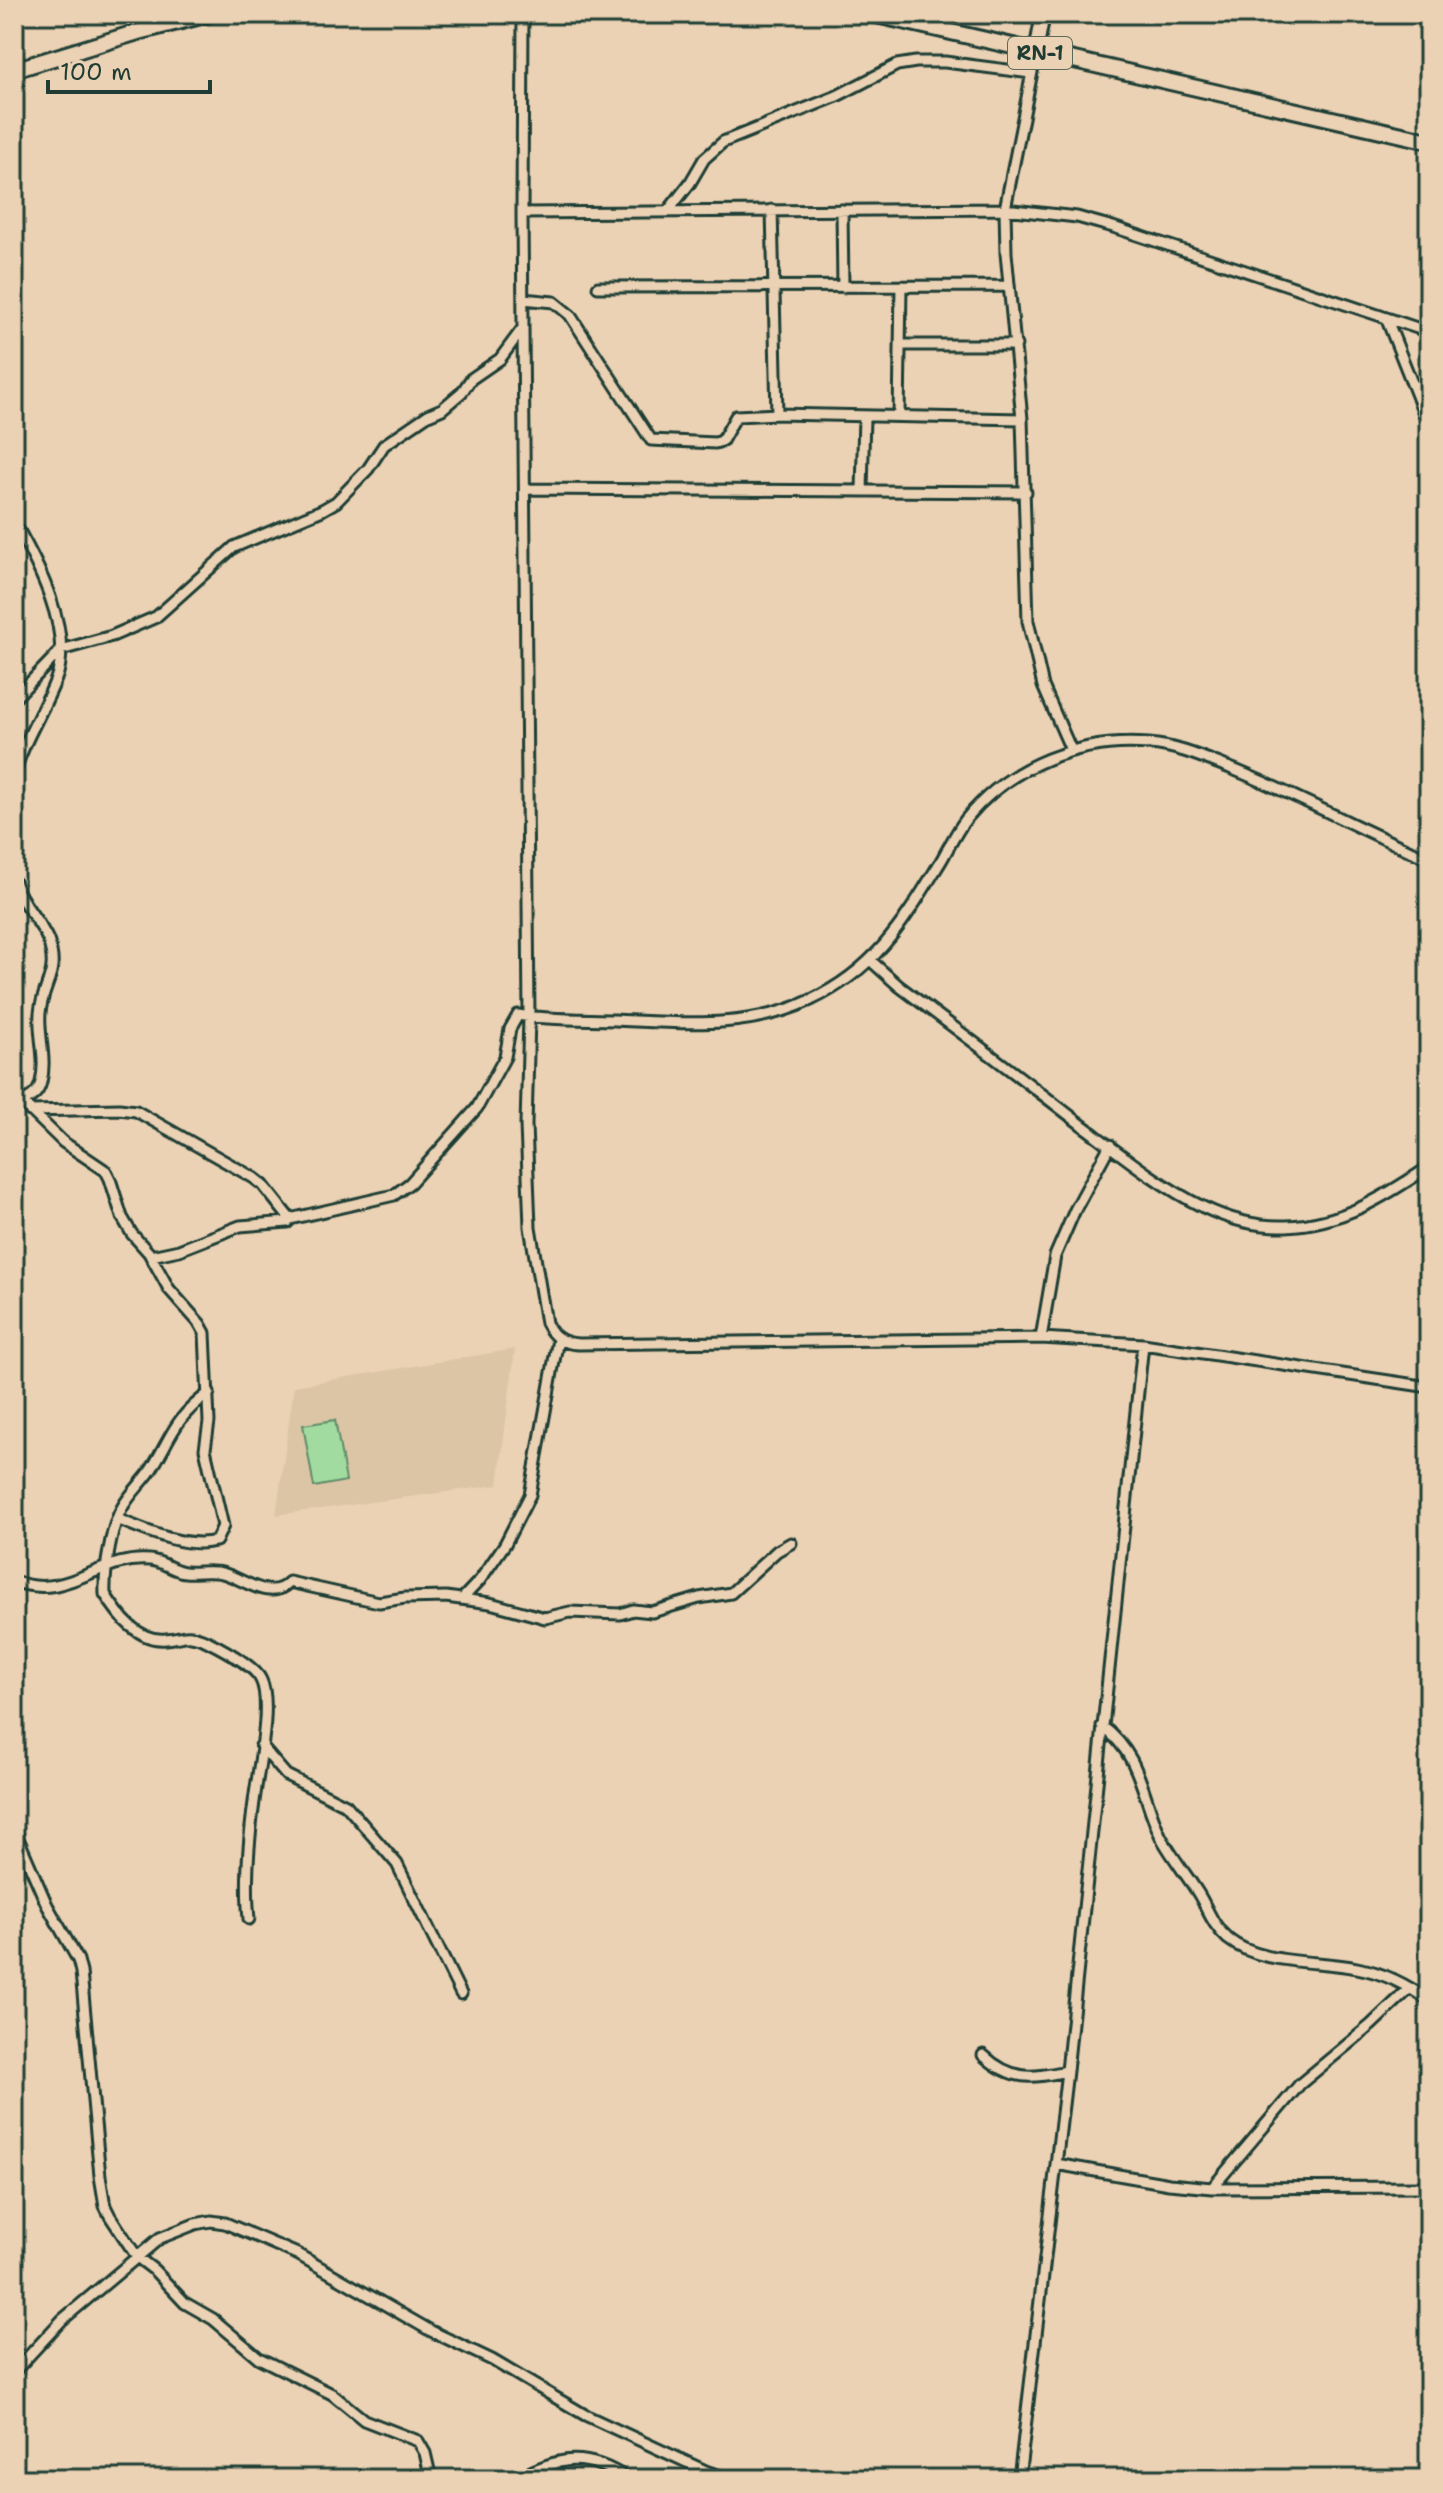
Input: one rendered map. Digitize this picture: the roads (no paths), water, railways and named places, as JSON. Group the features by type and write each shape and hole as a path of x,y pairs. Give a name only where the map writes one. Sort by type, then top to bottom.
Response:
{"main road":[{"path":"14,70 209,14"},
{"name":"RN-1","path":"872,14 1429,141"},
{"path":"1036,52 1043,14"}],"street":[{"path":"523,14 529,1017 526,1125 530,1227 546,1323 558,1339 578,1344 1041,1338 1143,1344 1429,1387"},
{"path":"1036,52 1005,209 1022,419 1026,589 1034,654 1043,686 1071,750"},
{"path":"668,211 704,159 723,142 837,96 897,65 945,62 1031,73"},
{"path":"522,213 1005,209 1077,217 1429,332"},
{"path":"772,210 777,414"},
{"path":"842,210 843,287"},
{"path":"899,416 901,286"},
{"path":"598,287 1009,286"},
{"path":"523,299 554,302 570,315 651,440 715,443 722,441 736,416 777,414 1022,419"},
{"path":"1387,320 1429,426"},
{"path":"14,699 61,650 112,636 156,617 234,547 336,502 368,469 384,445 442,409 462,392 471,379 500,359 524,327"},
{"path":"900,345 1016,345"},
{"path":"862,491 864,416"},
{"path":"525,489 1026,492"},
{"path":"14,522 39,567 54,611 61,650 57,677 14,775"},
{"path":"151,1256 179,1250 240,1226 288,1222 290,1219 394,1195 410,1183 477,1108 505,1057 510,1029 518,1015 708,1024 743,1021 778,1013 811,1000 842,982 889,942 965,820 995,790 1031,766 1071,750 1111,743 1151,744 1191,753 1252,777 1429,859"},
{"path":"14,881 18,893 47,939 54,971 40,1009 41,1082 35,1094 18,1102 63,1142 106,1171 122,1217 132,1234 151,1256 169,1289 205,1333 209,1393 205,1449 223,1526 219,1538 211,1543 181,1540 117,1519"},
{"path":"870,960 899,986 1110,1145 1174,1191 1206,1208 1247,1223 1283,1226 1320,1223 1354,1212 1386,1196 1429,1167"},
{"path":"30,1111 136,1111 254,1178 290,1219"},
{"path":"1041,1338 1055,1256 1075,1210 1110,1145"},
{"path":"463,1598 505,1544 530,1495 558,1339"},
{"path":"1019,2479 1067,2071 1143,1344"},
{"path":"209,1393 185,1412 174,1426 149,1472 123,1505 107,1568 105,1594 139,1633 165,1639 194,1635 215,1645 260,1677 265,1699 253,1804 249,1919"},
{"path":"14,1581 34,1587 59,1586 127,1562 151,1560 169,1564 180,1571 221,1572 248,1585 272,1590 283,1589 292,1581 379,1602 433,1596 463,1598 545,1618 570,1612 652,1612 699,1598 731,1593 777,1551 791,1543"},
{"path":"1102,1726 1130,1754 1162,1838 1199,1895 1212,1922 1225,1937 1257,1954 1355,1967 1387,1977 1429,2001"},
{"path":"261,1746 286,1775 346,1805 397,1864 461,1994"},
{"path":"14,1829 47,1905 78,1960 105,2206 137,2257 185,2303 213,2319 259,2358 332,2394 364,2420 418,2441 425,2453 431,2479"},
{"path":"1212,2188 1300,2084 1410,1988"},
{"path":"983,2055 996,2067 1012,2075 1028,2077 1067,2071"},
{"path":"1056,2164 1169,2184 1212,2188 1429,2187"},
{"path":"14,2372 62,2320 137,2257 177,2230 211,2221 225,2223 297,2254 431,2331 492,2360 585,2415 725,2478"},
{"path":"516,2479 545,2464 578,2459 615,2471 628,2479"},
{"path":"14,2471 37,2479"}]}
